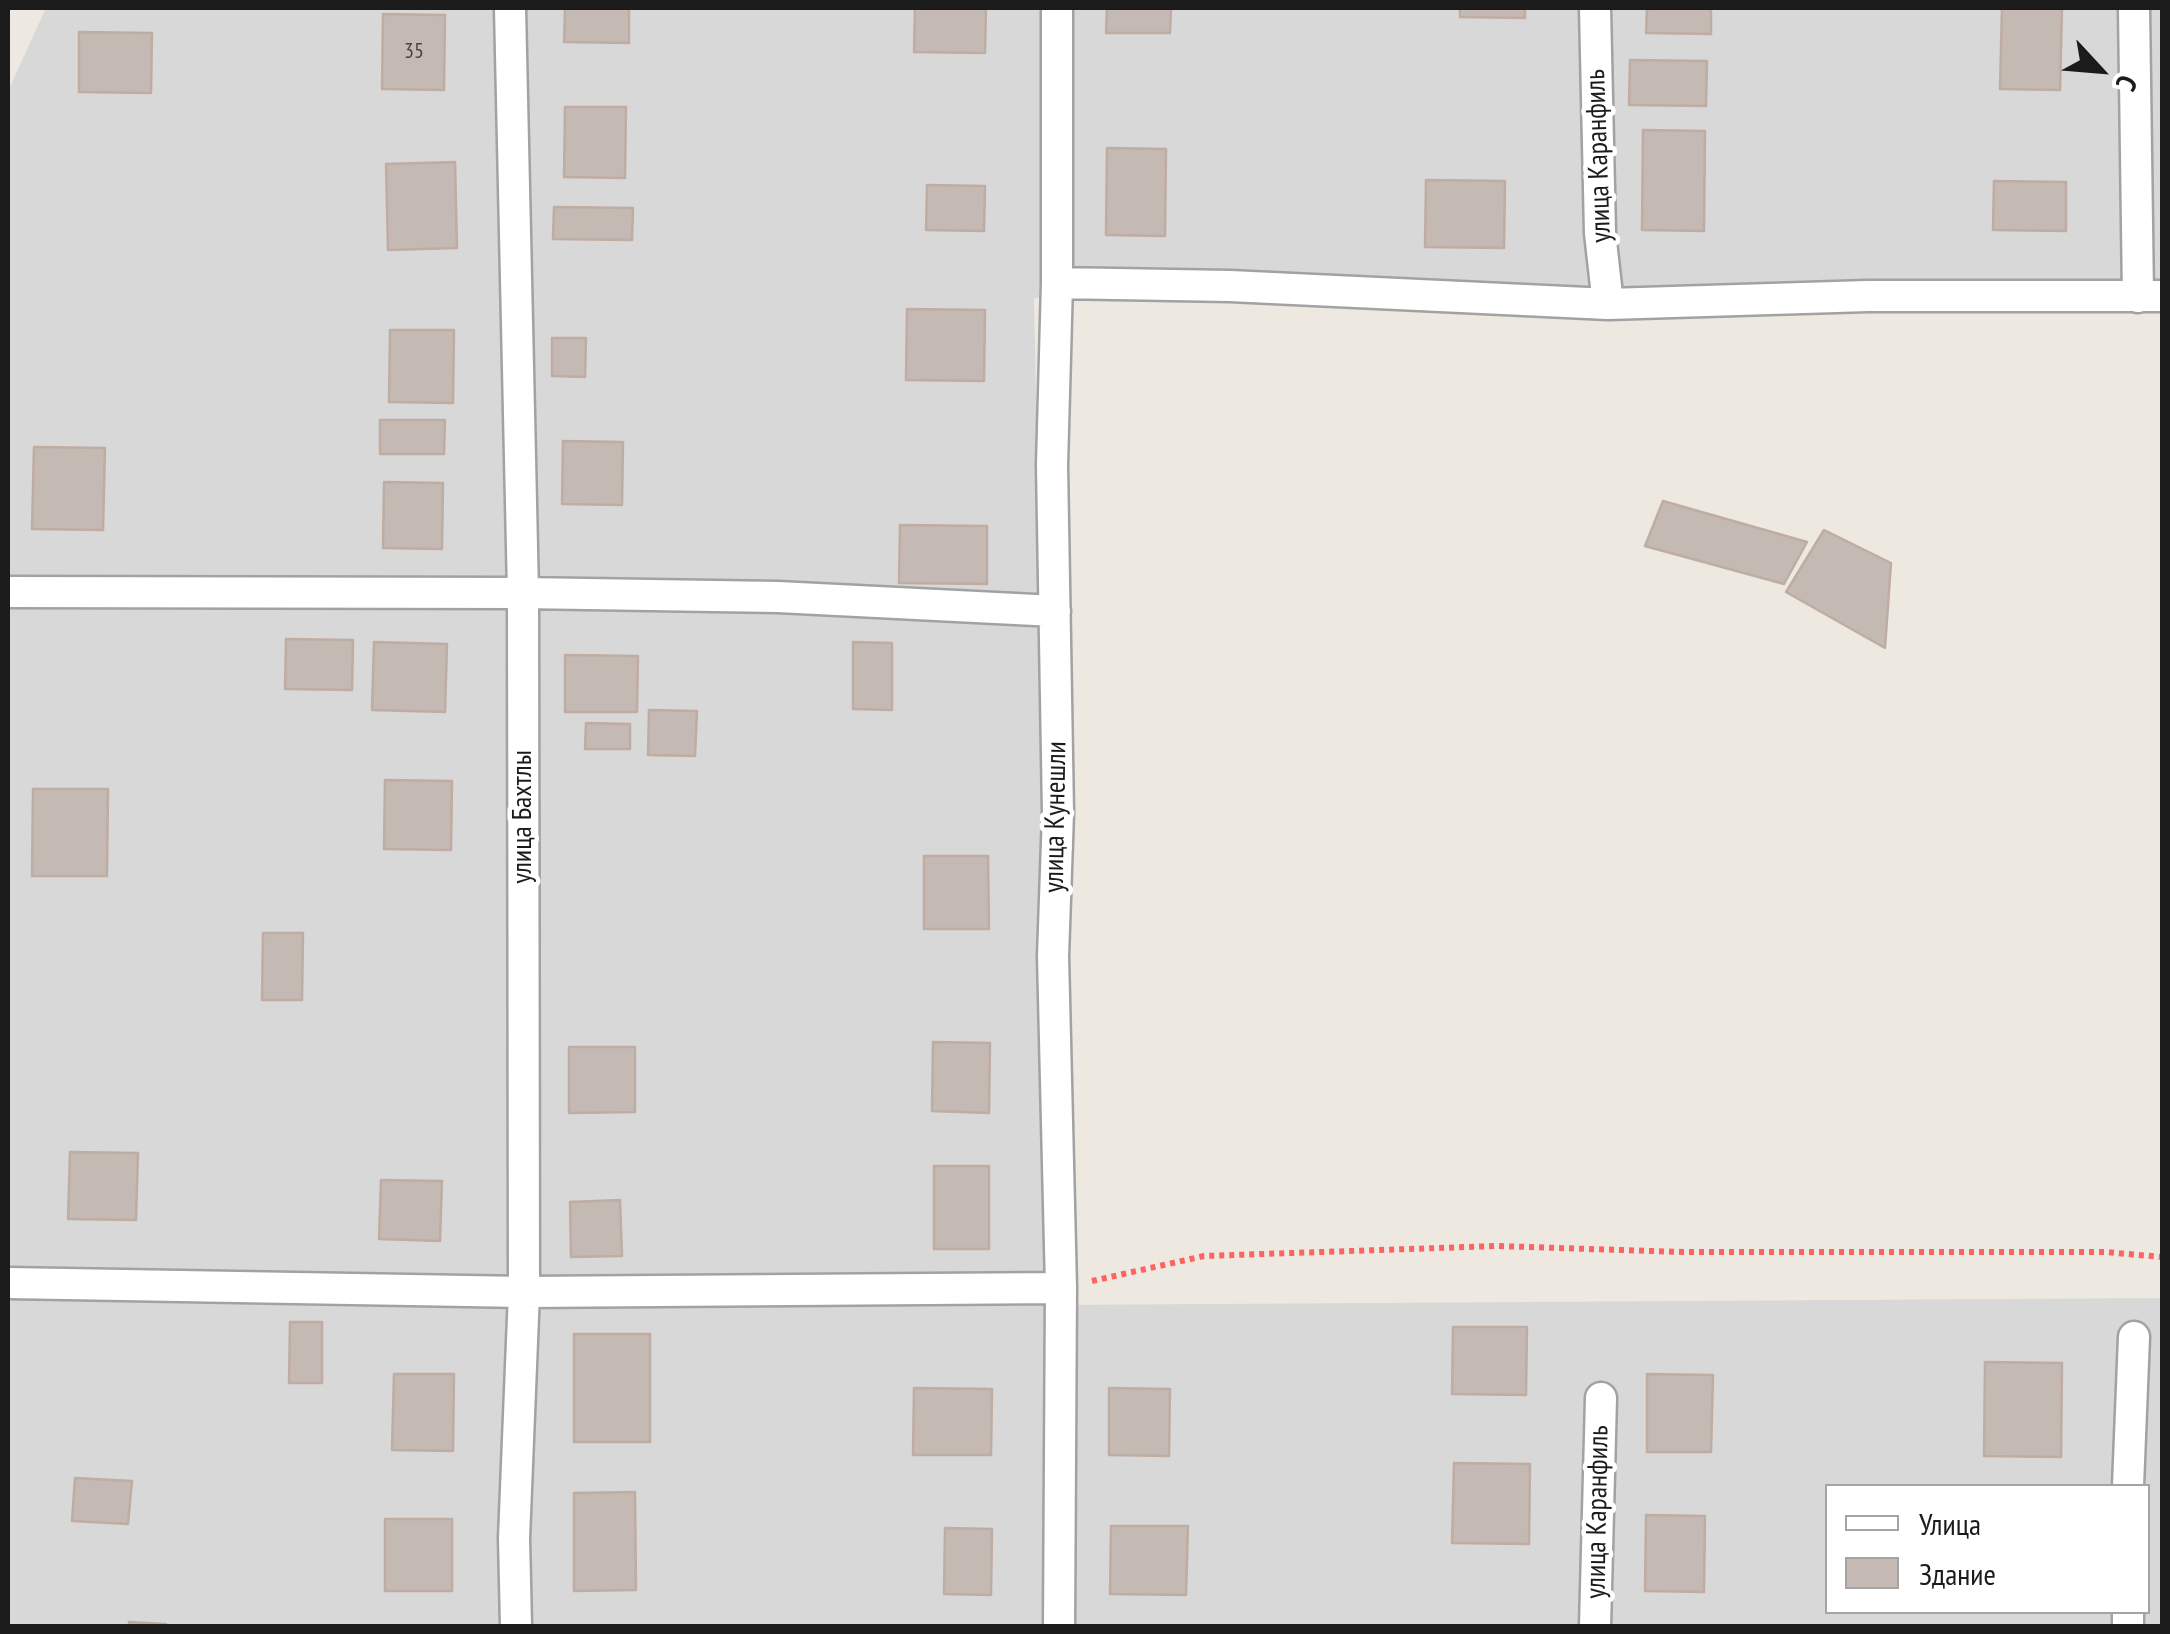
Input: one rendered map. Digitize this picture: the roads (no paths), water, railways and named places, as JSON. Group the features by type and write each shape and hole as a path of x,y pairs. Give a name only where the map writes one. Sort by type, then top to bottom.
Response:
{"street":[{"name":"улица Бахтлы","path":"510,8 522,593 524,1292 514,1538 516,1626"},
{"name":"улица Кунешли","path":"1057,8 1057,283 1052,465 1058,813 1053,956 1061,1288 1059,1626"},
{"name":"улица Каранфиль","path":"1595,8 1600,234 1608,304"},
{"path":"1057,283 1230,286 1608,304 1868,296 2150,296 2134,8"},
{"path":"8,592 778,597 1055,611"},
{"path":"8,1284 524,1292 1061,1288"},
{"path":"2128,1484 2134,1337"},
{"name":"улица Каранфиль","path":"1596,1626 1601,1398"}]}
